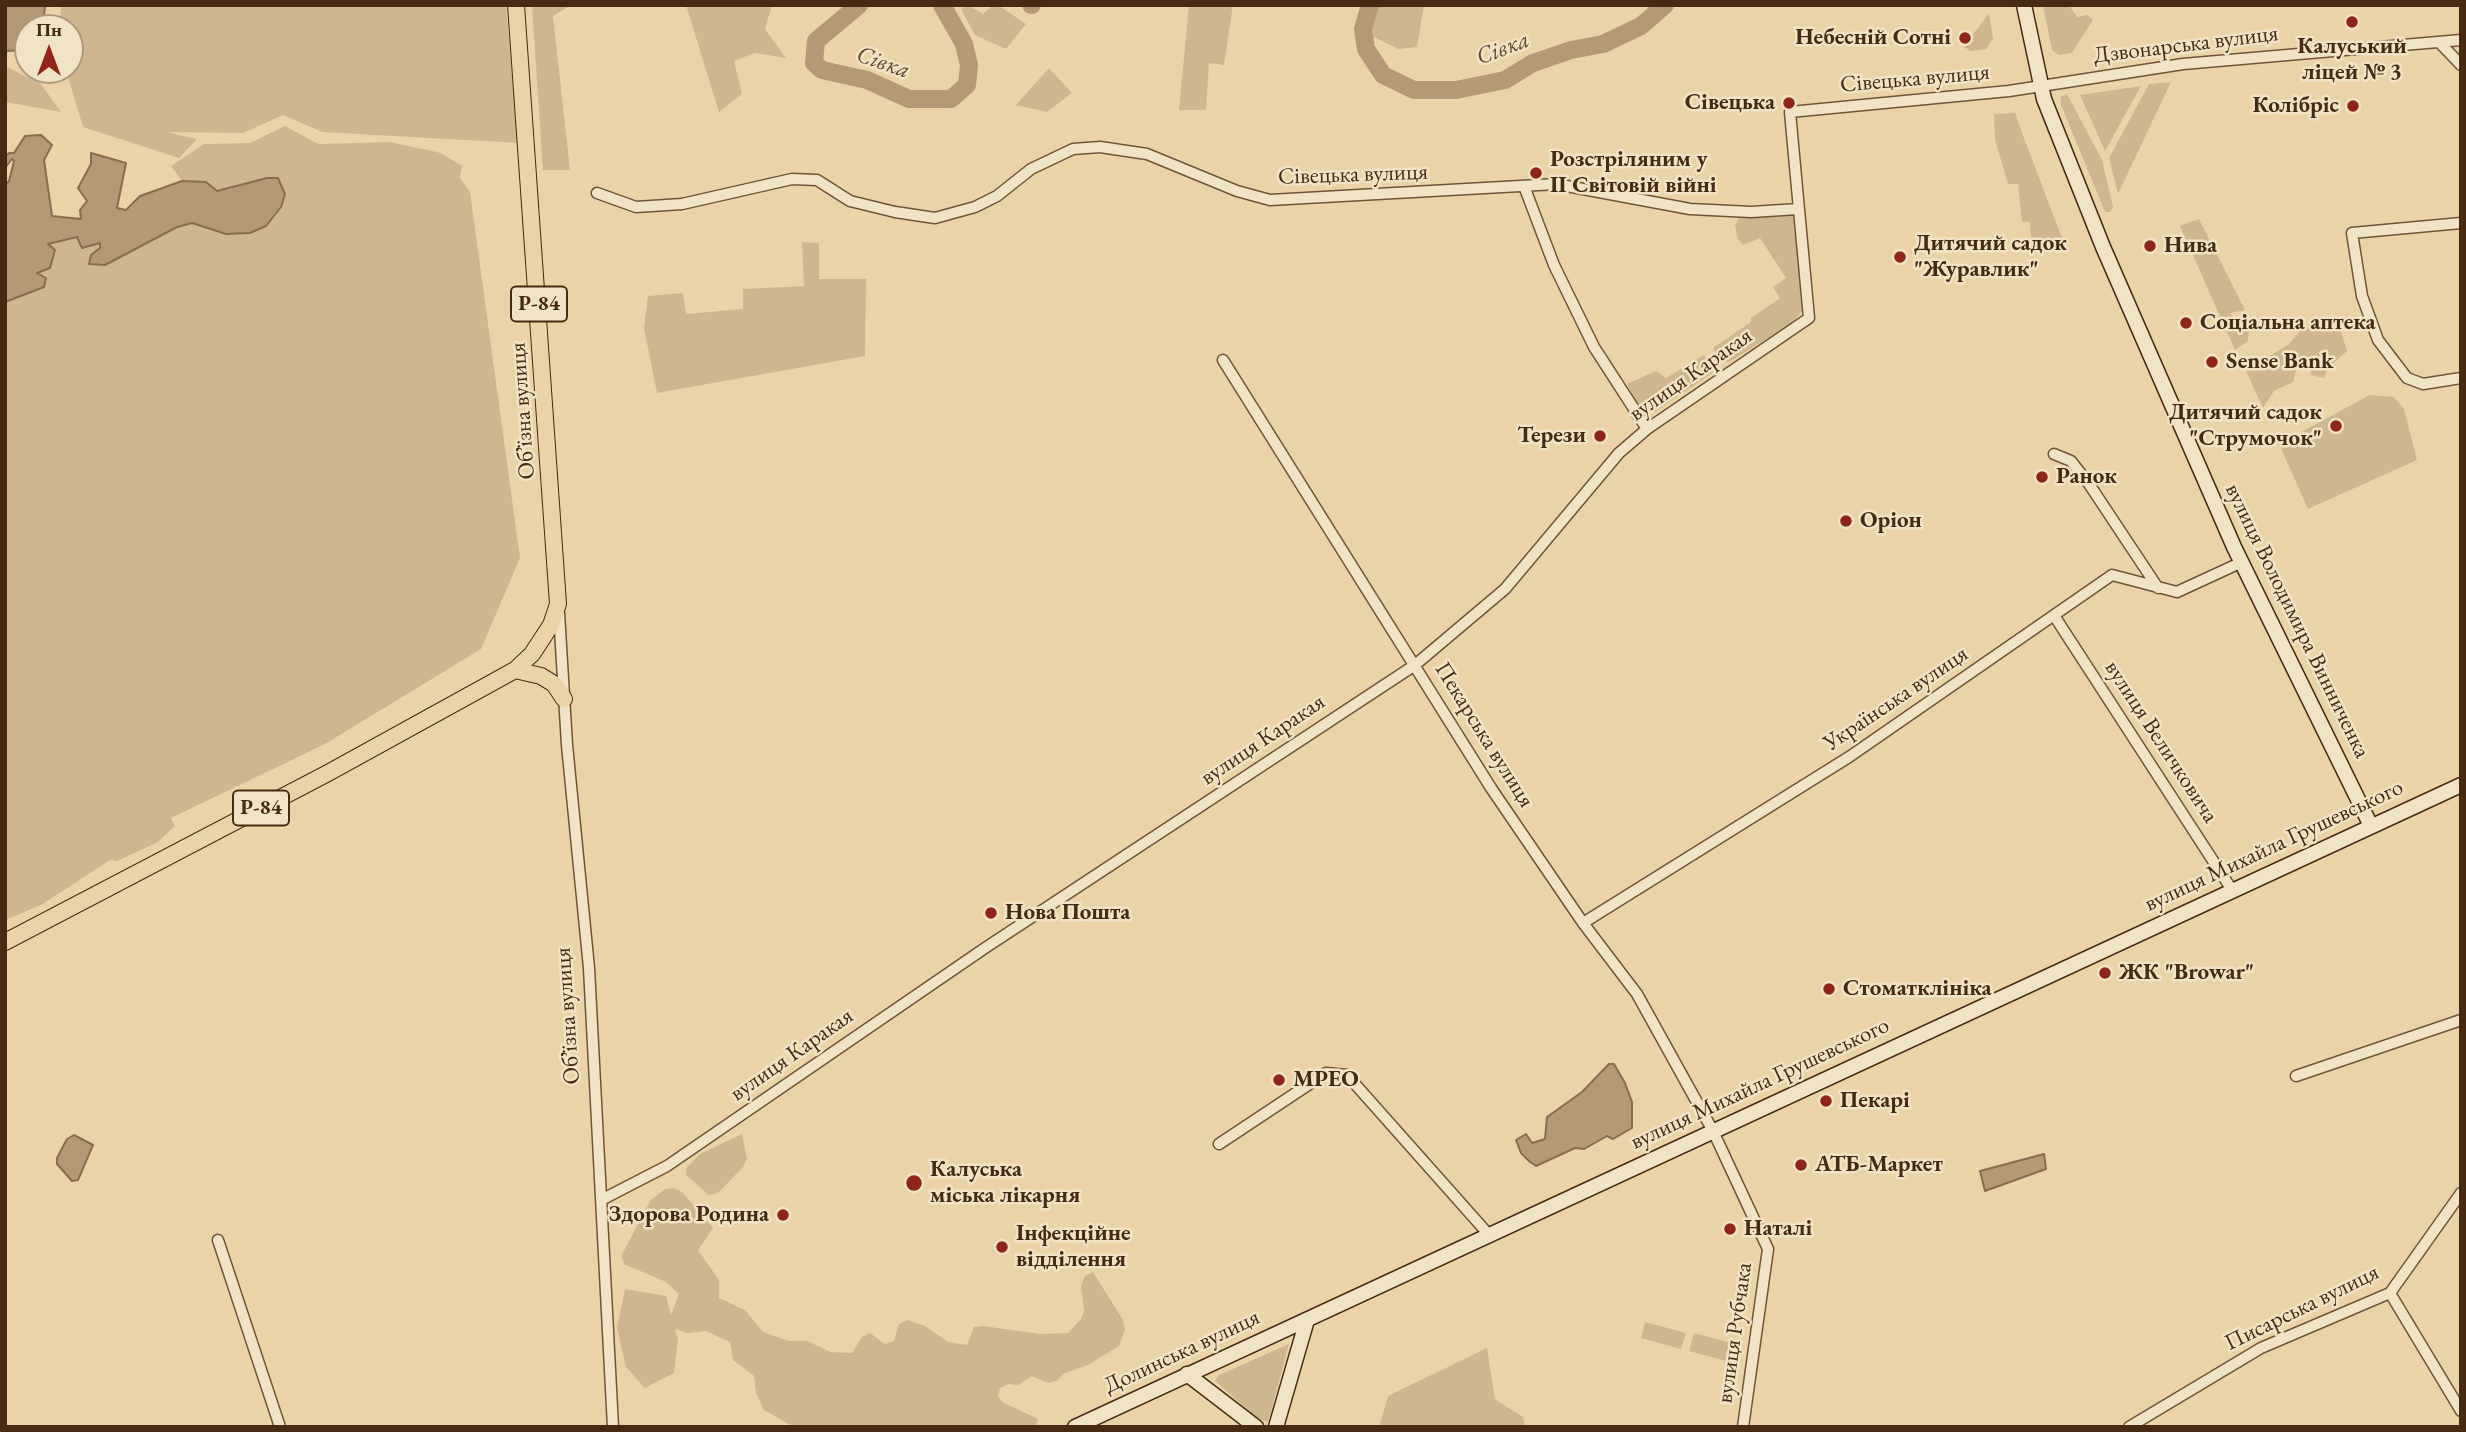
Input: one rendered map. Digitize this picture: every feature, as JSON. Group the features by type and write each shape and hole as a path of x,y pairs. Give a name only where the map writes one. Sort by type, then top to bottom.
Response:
{"main road":[{"name":"Обʼїзна вулиця","path":"5,943 328,774 515,670 532,654 551,625 558,604 516,5"},
{"name":"вулиця Володимира Винниченка","path":"2024,5 2041,85 2066,158 2103,247 2242,562 2371,825"},
{"path":"515,670 541,676 554,684 564,699"},
{"name":"вулиця Михайла Грушевського","path":"1307,1320 2461,785"},
{"path":"1276,1427 1307,1320"},
{"name":"Долинська вулиця","path":"1075,1427 1307,1320"},
{"path":"1187,1374 1256,1427"}],"street":[{"name":"Дзвонарська вулиця","path":"2041,85 2183,64 2461,40"},
{"path":"2438,42 2461,65"},
{"name":"Сівецька вулиця","path":"597,193 636,207 671,205 792,179 817,180 850,201 935,218 975,207 997,196 1031,169 1073,149 1100,147 1147,154 1237,191 1270,201 1556,184 1690,209 1751,212 1798,209 1790,112 2041,85"},
{"path":"1524,186 1554,265 1594,347 1647,429"},
{"name":"вулиця Каракая","path":"603,1199 667,1166 995,941 1415,665 1505,589 1619,453 1647,429 1808,318 1798,209"},
{"path":"2461,223 2352,233 2362,296 2378,340 2407,378 2423,384 2461,378"},
{"name":"Пекарська вулиця","path":"1223,360 1490,788 1583,923 1637,995 1713,1131"},
{"path":"2054,454 2071,461 2089,484 2158,588"},
{"name":"Українська вулиця","path":"1583,923 1839,764 2112,575 2176,592 2242,562"},
{"name":"Обʼїзна вулиця","path":"558,604 589,968 613,1427"},
{"name":"вулиця Величковича","path":"2055,617 2232,890"},
{"path":"2296,1076 2461,1020"},
{"path":"1219,1143 1326,1073 1348,1075 1490,1236"},
{"name":"вулиця Рубчака","path":"1713,1131 1768,1249 1742,1427"},
{"name":"Писарська вулиця","path":"2129,1427 2145,1423 2261,1348 2390,1293 2461,1193"},
{"path":"218,1240 280,1427"},
{"path":"2390,1293 2461,1411"}],"shaded area":[{"path":"5,5 45,5 44,14 14,14 14,51 5,51"},
{"path":"61,5 506,5 518,143 322,132 283,115 243,133 166,132 197,139 179,158 83,127 70,84 84,84 84,14 61,14"},
{"path":"532,5 571,5 553,16 570,170 543,170"},
{"path":"686,5 772,5 765,29 786,58 755,53 734,61 742,94 719,112"},
{"path":"968,5 983,14 993,5 998,5 1026,24 1006,49 975,35 961,9"},
{"path":"1189,5 1233,5 1224,65 1209,63 1206,110 1179,110"},
{"path":"1375,5 1424,5 1417,47 1399,49 1372,36"},
{"path":"2043,5 2069,5 2077,17 2087,15 2093,20 2072,53 2059,55 2052,50"},
{"path":"1989,13 1993,39 1986,49 1971,51 1964,47"},
{"path":"5,66 14,70 14,84 41,84 61,112 5,102"},
{"path":"1049,68 1072,93 1047,112 1016,105"},
{"path":"2171,82 2118,194 2109,158 2149,84"},
{"path":"2141,86 2105,151 2080,95"},
{"path":"2067,94 2102,160 2113,207 2110,212 2105,212 2061,105 2061,97"},
{"path":"2015,113 2067,251 2032,249 2030,222 2022,222 2018,184 2008,184 1995,139 1994,114"},
{"path":"285,126 318,144 390,142 441,153 462,166 460,178 470,192 520,558 481,649 325,744 171,818 175,826 158,842 117,861 110,860 41,905 5,920 5,302 44,287 36,273 47,244 77,237 100,242 100,248 91,255 89,264 105,265 177,227 192,223 205,228 281,207 285,194 278,178 267,178 217,191 206,182 182,181 171,166 204,144 250,143"},
{"path":"41,135 52,145 44,160 52,216 81,219 80,210 87,201 78,188 91,164 91,153 126,163 117,208 126,210 140,196 182,181 206,182 217,191 267,178 278,178 285,194 281,207 266,226 250,233 226,234 192,223 177,227 105,265 89,264 91,255 100,248 100,243 82,248 77,237 48,244 55,250 50,268 37,273 46,278 44,287 5,302 5,185 9,181 14,161 12,159 5,168 5,157 14,153 25,136"},
{"path":"1794,215 1802,311 1791,324 1729,362 1721,362 1713,348 1780,298 1773,287 1786,278 1760,238 1743,245 1738,239 1735,226 1739,217"},
{"path":"2199,219 2245,310 2231,313 2239,333 2249,329 2248,341 2235,350 2180,226"},
{"path":"802,242 819,243 819,279 866,279 865,356 657,393 644,328 648,296 683,293 686,314 743,309 743,289 804,286"},
{"path":"2303,328 2340,328 2347,351 2327,369 2324,378 2311,375 2309,360 2297,366 2293,382 2274,391 2263,408 2246,371 2289,344"},
{"path":"1704,355 1712,373 1655,412 1642,413 1627,384 1656,371 1666,378"},
{"path":"2370,395 2394,397 2404,409 2417,460 2308,509 2279,444"},
{"path":"1609,1064 1614,1064 1632,1102 1632,1128 1613,1139 1607,1136 1584,1149 1575,1148 1536,1166 1530,1162 1521,1153 1516,1140 1526,1134 1532,1143 1545,1139 1547,1117 1582,1092"},
{"path":"742,1134 747,1159 743,1167 718,1193 709,1195 686,1175 687,1167 700,1154"},
{"path":"74,1135 93,1145 78,1180 72,1181 57,1164 57,1158 67,1139"},
{"path":"2044,1154 2046,1169 1985,1191 1980,1171"},
{"path":"674,1188 682,1192 713,1228 698,1250 719,1280 719,1298 745,1310 763,1332 789,1341 807,1341 831,1352 852,1353 862,1337 870,1333 885,1344 894,1341 899,1324 907,1320 925,1326 948,1342 967,1345 974,1327 1040,1334 1068,1333 1081,1319 1084,1311 1081,1285 1085,1276 1093,1272 1123,1320 1125,1330 1119,1346 1088,1365 1063,1374 1057,1381 1048,1383 1032,1376 1018,1385 1008,1384 1000,1388 998,1397 1004,1403 1038,1419 1036,1427 794,1427 764,1410 756,1393 754,1376 733,1360 730,1342 706,1331 688,1333 675,1329 678,1340 674,1373 645,1388 626,1367 617,1328 625,1289 666,1296 671,1315 679,1294 666,1282 624,1264 621,1256 651,1200 665,1189"},
{"path":"1645,1322 1686,1333 1681,1349 1641,1338"},
{"path":"1694,1333 1731,1343 1726,1361 1689,1351"},
{"path":"1289,1344 1268,1422 1257,1418 1215,1381 1219,1375"},
{"path":"1487,1348 1495,1399 1523,1417 1525,1427 1379,1427 1388,1396"}],"waterway":[{"name":"Сівка","path":"859,5 816,41 814,63 822,70 867,80 909,99 951,99 967,85 969,65 964,44 942,5"},
{"name":"Сівка","path":"1370,5 1363,29 1366,49 1383,75 1414,90 1456,90 1505,80 1533,63 1571,50 1603,44 1641,26 1665,5"}],"place":[{"name":"Калуський ліцей № 3","path":"2352,22"},
{"name":"Небесній Сотні","path":"1965,38"},
{"name":"Сівецька","path":"1789,103"},
{"name":"Колібріс","path":"2353,106"},
{"name":"Розстріляним у II Світовій війні","path":"1536,173"},
{"name":"Нива","path":"2150,246"},
{"name":"Дитячий садок \"Журавлик\"","path":"1900,257"},
{"name":"Соціальна аптека","path":"2186,323"},
{"name":"Sense Bank","path":"2212,362"},
{"name":"Дитячий садок \"Струмочок\"","path":"2336,426"},
{"name":"Терези","path":"1600,436"},
{"name":"Ранок","path":"2042,477"},
{"name":"Оріон","path":"1846,521"},
{"name":"Нова Пошта","path":"991,913"},
{"name":"ЖК \"Browar\"","path":"2105,973"},
{"name":"Стоматклініка","path":"1829,989"},
{"name":"МРЕО","path":"1279,1080"},
{"name":"Пекарі","path":"1826,1101"},
{"name":"АТБ-Маркет","path":"1801,1165"},
{"name":"Калуська міська лікарня","path":"914,1183"},
{"name":"Здорова Родина","path":"783,1215"},
{"name":"Наталі","path":"1730,1229"},
{"name":"Інфекційне відділення","path":"1002,1247"}]}
